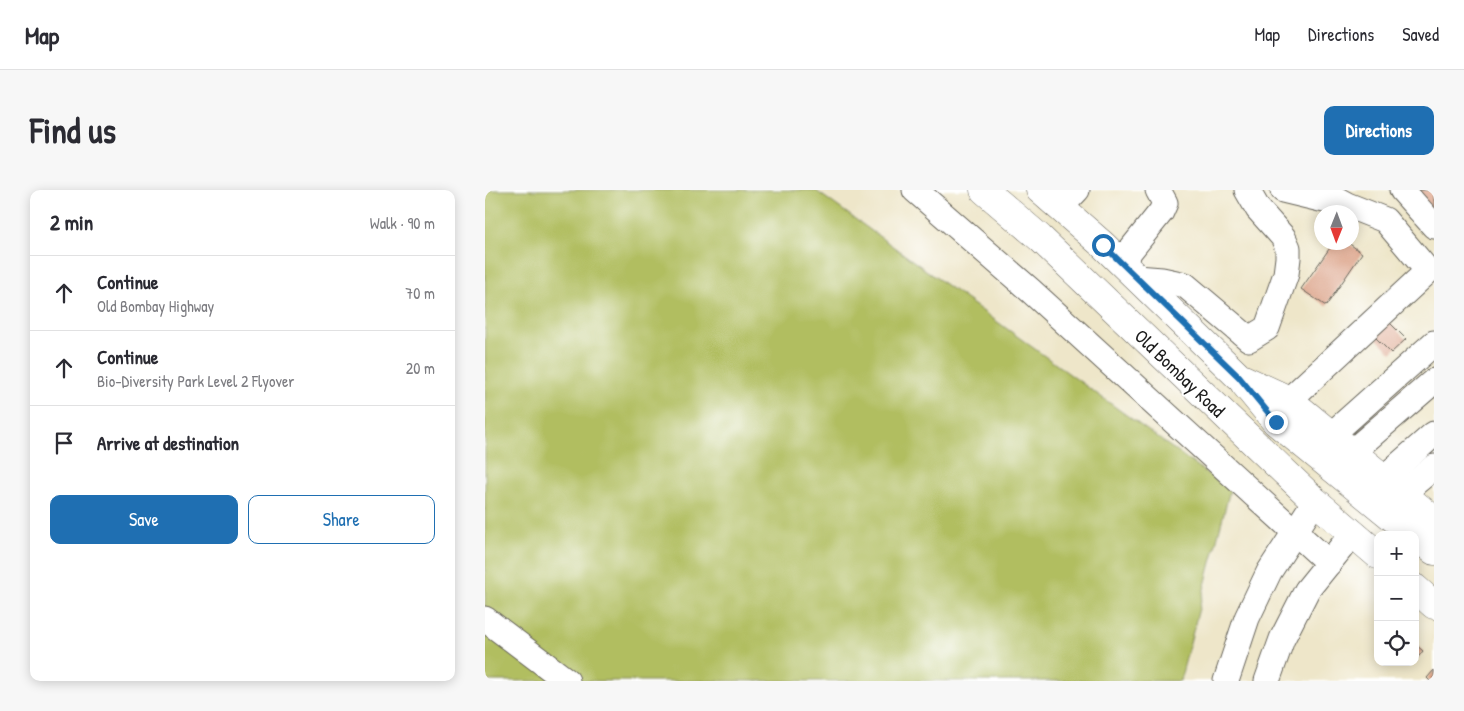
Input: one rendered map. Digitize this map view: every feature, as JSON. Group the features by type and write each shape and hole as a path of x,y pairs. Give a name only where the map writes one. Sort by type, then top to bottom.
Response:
{"main road":[{"name":"Old Bombay Road","path":"984,190 1040,238 1315,501 1374,551"},
{"path":"1040,190 1069,199 1129,270 1239,377 1281,406 1331,434 1434,520"},
{"path":"1281,406 1411,531"},
{"path":"1419,538 1434,551"},
{"path":"1419,592 1434,605"}],"street":[{"path":"915,190 1031,291 1329,563"},
{"path":"1158,190 1165,203 1129,270 1185,286 1249,339 1267,328 1286,274 1288,248 1283,237 1258,208 1247,190"},
{"path":"1283,190 1347,205"},
{"path":"1320,190 1347,205"},
{"path":"1402,190 1434,226"},
{"path":"1281,406 1426,265 1385,220 1359,210"},
{"path":"1331,434 1434,343"},
{"path":"1352,452 1434,381"},
{"path":"1393,486 1434,434"},
{"path":"1393,486 1434,467"},
{"path":"1226,681 1247,618 1269,572 1315,501"},
{"path":"1267,681 1282,639 1307,590 1353,533"},
{"path":"1247,618 1282,639"},
{"path":"485,619 567,681"}],"green space":[{"path":"485,190 815,190 1230,490 1180,681 485,681"}],"building":[{"path":"1413,190 1434,190 1434,213"},
{"path":"1328,250 1358,250 1362,253 1326,306 1301,289"},
{"path":"1387,320 1406,339 1391,353 1372,334"},
{"path":"1419,648 1423,651 1419,656"},
{"path":"1434,670 1434,681 1430,681 1427,678"}],"route":[{"path":"1103,245 1239,377 1276,422"}]}
